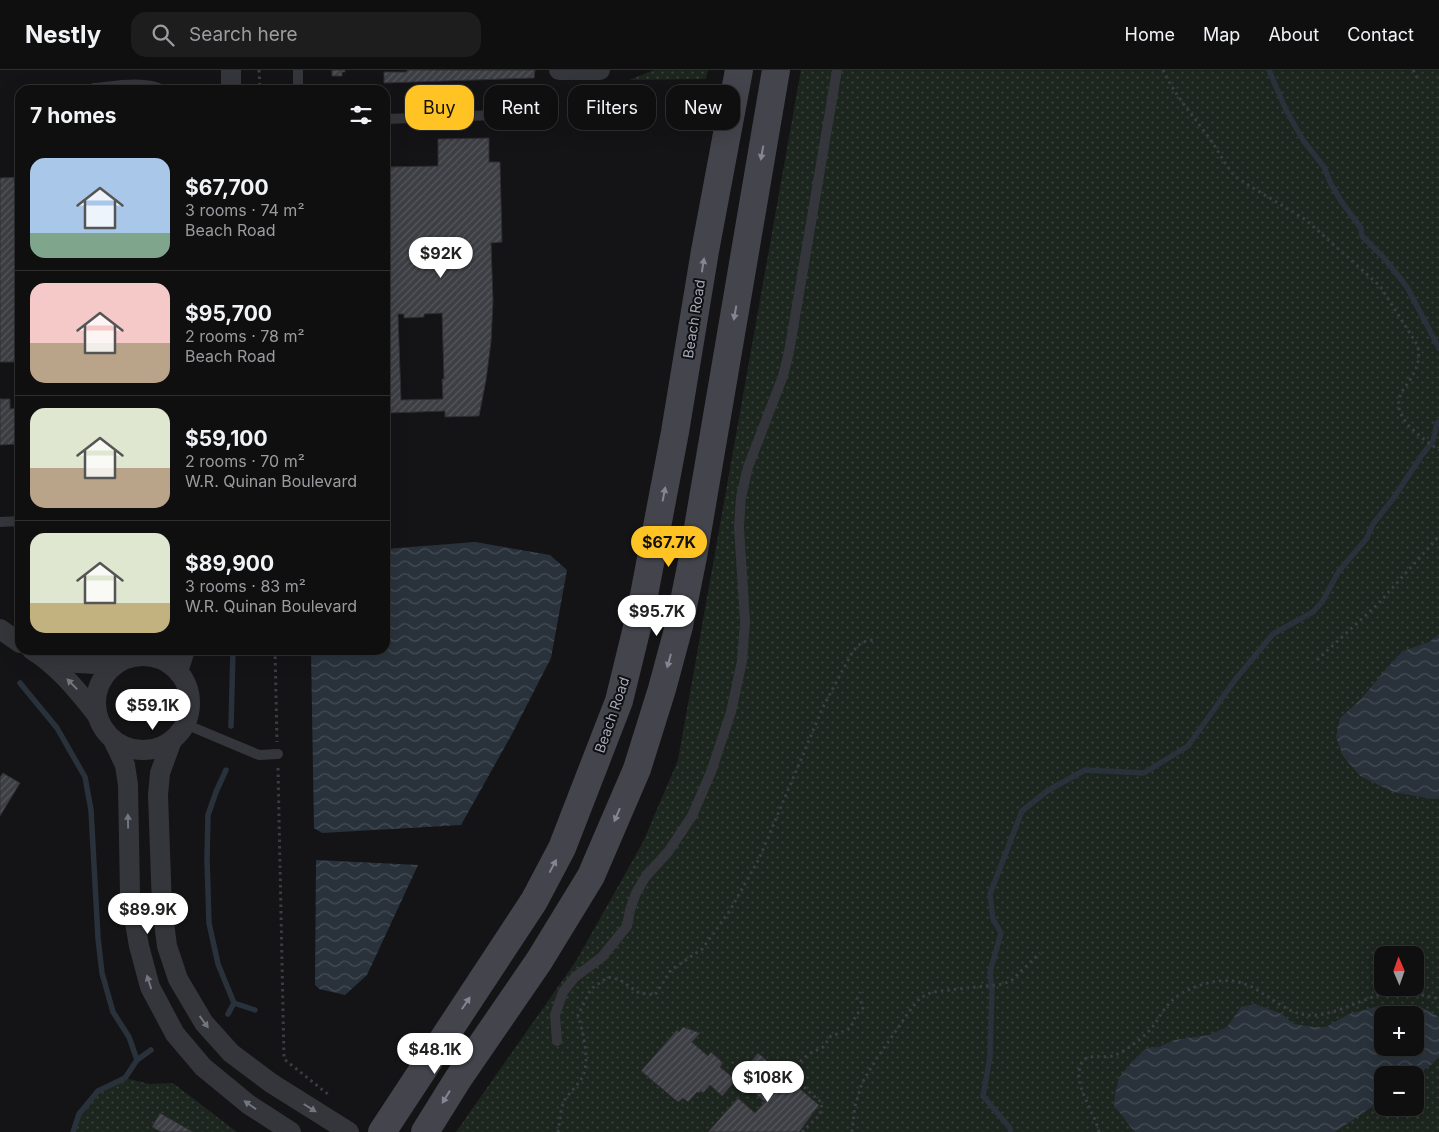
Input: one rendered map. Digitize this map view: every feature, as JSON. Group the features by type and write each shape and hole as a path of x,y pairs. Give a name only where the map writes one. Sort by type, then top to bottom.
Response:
{"main road":[{"name":"Beach Road","path":"382,1132 534,901 562,848 620,701 641,611 675,432 705,251 739,70"},
{"path":"425,1132 458,1079 539,961 591,876 637,769 679,626 693,557 776,70"}],"street":[{"path":"231,70 231,85"},
{"path":"558,70 600,70"},
{"path":"0,629 15,640"},
{"path":"39,655 74,686 97,715 103,728 113,740 124,765 128,785 130,894 138,946 150,987 175,1034 203,1068 248,1104 291,1132"},
{"path":"45,655 77,663 115,665"},
{"path":"97,715 98,687 105,675 115,665 138,655"},
{"path":"113,740 127,747 142,750 158,748 172,740 185,724 190,700 186,685 178,672 168,663 147,655"},
{"path":"178,672 183,655"},
{"path":"172,740 160,773 158,795 162,907 167,946 178,979 204,1023 231,1053 271,1083 349,1132"}],"lane":[{"path":"298,70 298,85"},
{"path":"557,1041 556,1015 562,992 575,977 602,957 627,926 636,893 646,876 668,852 692,816 711,772 731,712 742,661 744,622 739,527 741,497 748,467 789,352 837,70"},
{"path":"390,119 484,116"},
{"path":"0,522 15,522"},
{"path":"185,724 259,755 278,754"}],"path":[{"path":"259,70 260,85"},
{"path":"1163,70 1172,86 1214,144 1232,174 1306,220 1380,286 1418,346 1420,358 1416,371 1398,402 1401,412 1408,426 1439,450"},
{"path":"1413,70 1418,79"},
{"path":"1318,660 1378,604 1439,536"},
{"path":"558,1132 564,1102 582,1078 586,1064 583,1032 578,1014 591,989 608,977 620,980 639,993 655,995 671,970 702,949 729,912 759,859 823,706 853,651 862,642 873,640"},
{"path":"275,655 284,1059 334,1098"},
{"path":"852,1132 855,1106 862,1083 875,1061 920,998 932,992 1003,984 1012,980 1040,953"},
{"path":"1099,1132 1092,1110 1080,1085 1080,1065 1084,1059 1111,1057 1124,1051 1152,1027 1174,998 1203,984 1214,981 1232,981 1245,984 1261,991 1290,1010 1307,1016 1325,1014 1381,995 1419,994 1439,999"},
{"path":"802,1132 820,1114 822,1103 796,1080 795,1073 801,1061 809,1054 823,1047 831,1036 846,1031 851,1027 856,1015 863,1008 862,1003 857,999 860,992"}],"shaded area":[{"path":"654,70 708,70 706,79 629,80"},
{"path":"801,70 1439,70 1439,1132 456,1132 576,961 643,842 678,760"},
{"path":"125,1078 150,1084 173,1083 237,1132 73,1132 79,1114 98,1091"}],"water":[{"path":"475,542 550,555 567,570 551,658 512,734 461,825 322,833 314,828 311,655 390,655 390,549"},
{"path":"1439,634 1439,798 1433,799 1393,792 1360,776 1343,756 1336,737 1340,718 1361,699 1403,651 1429,642"},
{"path":"316,860 418,865 367,975 345,995 319,989 315,985"},
{"path":"1255,1004 1282,1014 1293,1024 1313,1027 1326,1027 1349,1014 1374,1007 1374,1056 1424,1056 1424,1009 1439,1018 1439,1057 1424,1070 1424,1066 1374,1066 1374,1105 1335,1132 1135,1132 1114,1107 1119,1078 1131,1063 1144,1050 1152,1047 1159,1047 1174,1040 1209,1035 1227,1027 1241,1007"}],"building":[{"path":"332,70 345,70 345,72 342,72 342,76 332,76"},
{"path":"407,70 535,70 534,78 384,83 384,72 407,72"},
{"path":"489,138 489,162 500,162 502,242 491,243 493,301 491,342 479,416 445,417 445,411 390,413 390,167 438,166 438,139","holes":["442,313 444,379 442,379 443,399 401,400 398,314 404,314 404,318 424,317 424,314"]},
{"path":"15,177 15,362 0,362 0,178"},
{"path":"0,399 10,399 10,409 15,408 15,444 0,445"},
{"path":"3,773 20,783 0,816 0,777"},
{"path":"683,1027 700,1033 692,1042 708,1056 711,1052 723,1063 720,1067 736,1080 722,1096 710,1085 703,1093 701,1091 697,1092 688,1102 683,1098 678,1102 641,1071 677,1030 679,1032"},
{"path":"758,1053 819,1105 799,1132 708,1132 738,1098 755,1113 765,1102 737,1078"},
{"path":"160,1113 193,1132 161,1132 152,1127"}],"waterway":[{"path":"1269,70 1286,110 1303,140 1324,167 1341,201 1361,228 1362,236 1384,258 1407,287 1439,348"},
{"path":"1011,1132 1010,1128 983,1096 990,1057 992,990 990,972 1001,933 993,919 990,894 1022,811 1047,791 1085,770 1144,773 1188,746 1235,680 1273,634 1313,612 1322,602 1339,571 1367,538 1373,524 1393,499 1433,441 1437,423 1439,422"},
{"path":"231,726 233,655"},
{"path":"20,683 57,728 85,777 91,810 98,938 102,973 113,1012 129,1037 137,1060 125,1078 98,1091 79,1114 73,1132"},
{"path":"226,770 208,815 207,859 209,923 218,964 234,1003 228,1014"},
{"path":"234,1003 255,1010"},
{"path":"137,1060 151,1050"}]}
